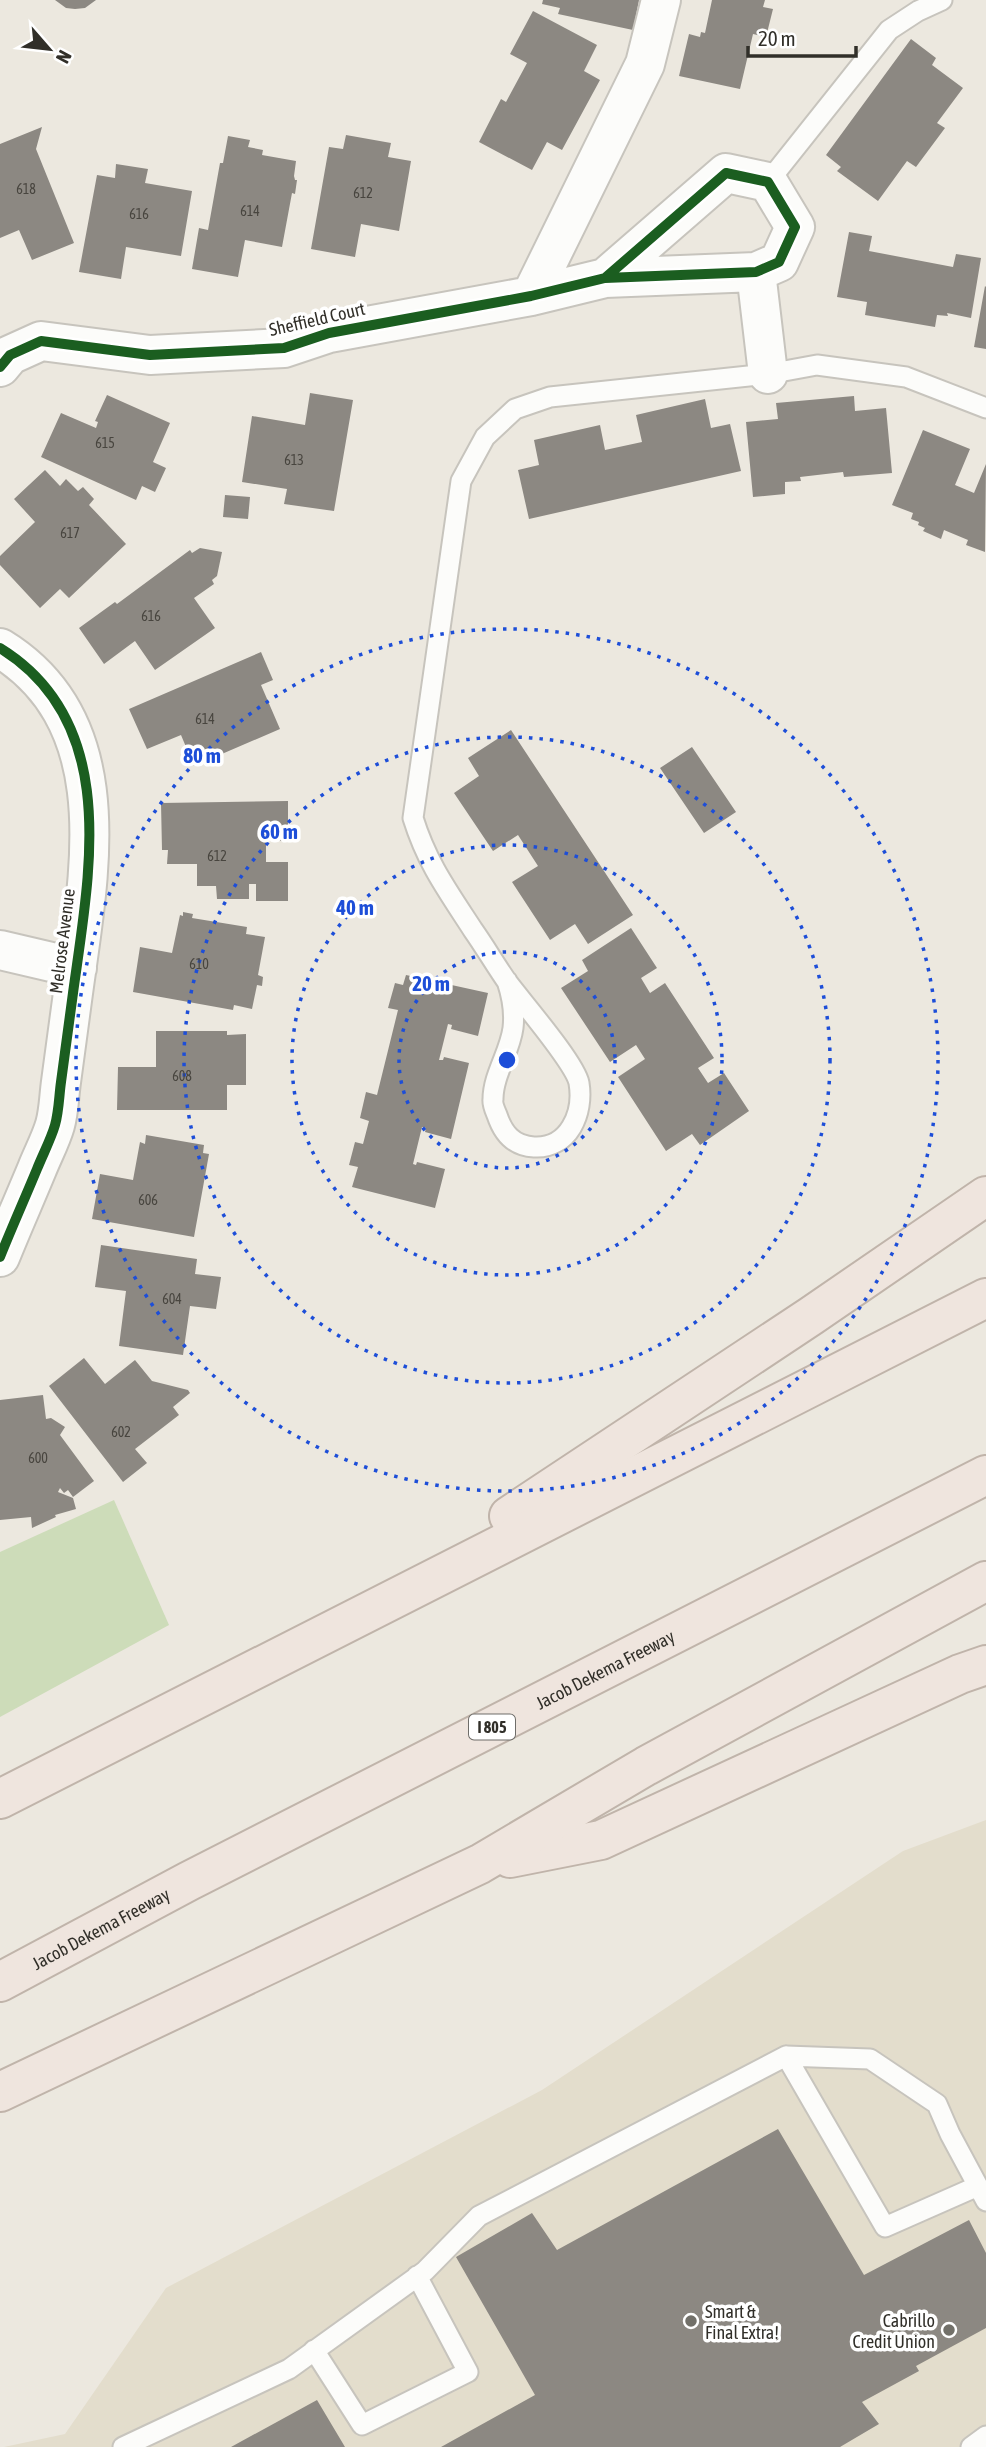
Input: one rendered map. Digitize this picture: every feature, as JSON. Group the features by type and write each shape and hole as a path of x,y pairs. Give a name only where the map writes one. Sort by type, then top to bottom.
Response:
{"highway":[{"path":"358,1615 811,1317 986,1196"},
{"path":"0,1799 986,1298"},
{"name":"Jacob Dekema Freeway","path":"0,1982 214,1869 986,1475"},
{"path":"0,2092 480,1864 646,1766 986,1581"},
{"path":"480,1864 601,1840 960,1674 986,1665"}],"street":[{"path":"531,296 645,64 661,0"},
{"name":"Sheffield Court","path":"605,278 726,173 768,182"},
{"path":"768,182 795,227 779,262 756,272 768,374"},
{"name":"Sheffield Court","path":"0,367 10,355 41,341 150,355 284,348 329,332 531,296 605,278 756,272"},
{"name":"Melrose Avenue","path":"0,648 28,669 45,687 62,712 76,740 84,766 88,821 86,908 55,1125 0,1257"},
{"path":"0,950 77,968"}],"lane":[{"path":"768,182 889,30 918,11 943,0"},
{"path":"507,981 513,998 513,1029 492,1101 502,1129 510,1138 520,1144 544,1147 558,1142 569,1133 576,1120 579,1081 559,1049 507,981 436,873 423,850 413,818 461,481 485,437 515,410 550,397 768,374 817,365 906,377 986,408"},
{"path":"123,2447 289,2369 417,2276 479,2216 786,2056 870,2059 937,2104 982,2194 885,2227 786,2056"},
{"path":"314,2350 362,2425 468,2372 417,2276"},
{"path":"971,2447 986,2436"}],"shaded area":[{"path":"986,1820 986,2447 4,2447 65,2434 166,2288 542,2090 903,1851"}],"green space":[{"path":"114,1500 169,1625 0,1717 0,1552"}],"building":[{"path":"55,0 96,0 85,8 75,9 66,8"},
{"path":"543,0 639,0 633,30 558,14 560,8 542,4"},
{"path":"712,0 765,0 763,7 773,9 766,37 753,34 740,89 679,76 689,34 700,37 701,32 705,33"},
{"path":"533,11 597,45 584,71 600,80 562,150 547,142 532,170 479,142 501,99 506,102 527,63 510,54"},
{"path":"911,39 936,58 932,65 963,88 937,123 945,128 916,167 907,161 878,201 837,171 841,167 826,155"},
{"path":"42,127 36,149 74,243 32,260 19,230 0,238 0,144"},
{"path":"346,135 391,143 388,157 411,161 399,231 361,224 355,257 311,249 329,147 343,149"},
{"path":"228,136 250,140 248,147 263,150 262,155 296,161 295,194 292,193 282,247 245,240 238,277 192,269 199,228 208,230 220,163 223,163"},
{"path":"116,164 148,169 145,183 192,191 181,256 126,247 121,279 79,272 97,175 115,178"},
{"path":"849,232 872,236 869,251 953,267 956,254 981,258 971,318 947,313 948,316 937,315 935,327 865,315 867,302 837,297"},
{"path":"986,287 986,349 974,347"},
{"path":"310,393 353,400 334,511 284,504 287,489 242,482 252,416 305,425"},
{"path":"107,395 170,423 153,462 166,468 155,492 142,486 136,500 41,457 61,413 96,428 98,422 95,421"},
{"path":"854,396 855,411 886,408 892,473 844,477 843,472 800,477 801,481 785,482 785,494 753,497 746,422 778,419 776,403"},
{"path":"705,399 711,428 730,424 741,471 529,519 518,470 539,465 534,440 600,425 605,450 642,442 636,415"},
{"path":"923,430 970,449 955,485 974,493 986,464 985,552 966,545 968,540 944,530 941,539 923,531 925,528 918,525 919,522 911,519 913,513 892,505"},
{"path":"45,470 60,486 66,479 78,491 83,487 94,499 89,505 126,544 69,598 60,589 40,608 0,565 0,556 35,522 14,499"},
{"path":"225,495 250,497 248,519 223,517"},
{"path":"200,548 222,552 217,576 212,580 214,584 194,598 215,628 155,670 135,641 104,664 79,628 115,602 117,604 190,550 192,553"},
{"path":"261,652 273,680 261,685 280,729 194,766 181,735 147,749 129,709"},
{"path":"511,730 633,915 588,944 575,924 550,940 512,882 538,866 518,835 493,851 454,793 479,776 468,758"},
{"path":"692,747 736,812 704,833 660,768"},
{"path":"288,801 288,841 266,841 266,862 288,862 288,901 256,901 256,884 249,884 249,899 217,899 216,886 197,886 197,864 167,864 168,850 162,850 161,803"},
{"path":"183,912 193,914 192,918 247,927 246,934 265,937 258,975 263,977 262,986 257,985 252,1009 234,1005 233,1010 133,992 140,947 172,953 180,915 183,916"},
{"path":"631,928 657,968 641,978 650,993 665,983 714,1058 698,1068 708,1083 724,1073 749,1111 700,1145 692,1134 666,1151 618,1077 645,1059 636,1045 610,1062 561,988 588,971 582,960"},
{"path":"406,975 488,993 478,1036 451,1029 452,1025 448,1024 439,1060 444,1057 469,1063 451,1139 425,1132 426,1128 422,1127 413,1164 416,1165 417,1162 445,1169 435,1208 352,1187 358,1167 349,1165 355,1142 363,1144 369,1121 360,1118 366,1092 377,1095 398,1010 388,1008 395,983 403,985"},
{"path":"156,1031 227,1031 227,1035 246,1034 246,1085 227,1085 227,1110 117,1110 118,1067 156,1067"},
{"path":"146,1135 204,1145 203,1153 209,1154 194,1237 92,1219 100,1174 133,1180 140,1142 145,1144"},
{"path":"101,1245 197,1259 195,1274 221,1277 216,1309 190,1306 183,1355 119,1346 126,1291 95,1287"},
{"path":"84,1358 105,1384 135,1360 152,1381 188,1390 190,1393 173,1407 179,1415 135,1449 147,1463 123,1482 49,1386"},
{"path":"43,1395 46,1419 51,1418 65,1427 60,1435 94,1481 73,1497 68,1490 64,1493 60,1488 58,1492 73,1498 76,1509 55,1515 56,1517 32,1528 31,1517 0,1520 0,1400"},
{"name":"Smart & Final Extra!","path":"778,2129 864,2275 969,2220 986,2253 986,2328 916,2366 919,2371 862,2402 879,2424 840,2447 441,2447 535,2395 456,2257 532,2213 557,2250"},
{"path":"317,2400 345,2447 231,2447"}],"cycle path":[{"path":"0,367 10,355 41,341 150,355 284,348 329,333 531,296 605,278 756,272 779,262 795,227 768,182 726,173 605,278"},
{"path":"0,648 39,680 65,717 81,759 88,804 89,852 86,900 56,1120 0,1257"}],"place":[{"name":"Smart & Final Extra!","path":"691,2321"},
{"name":"Cabrillo Credit Union","path":"949,2330"}]}
